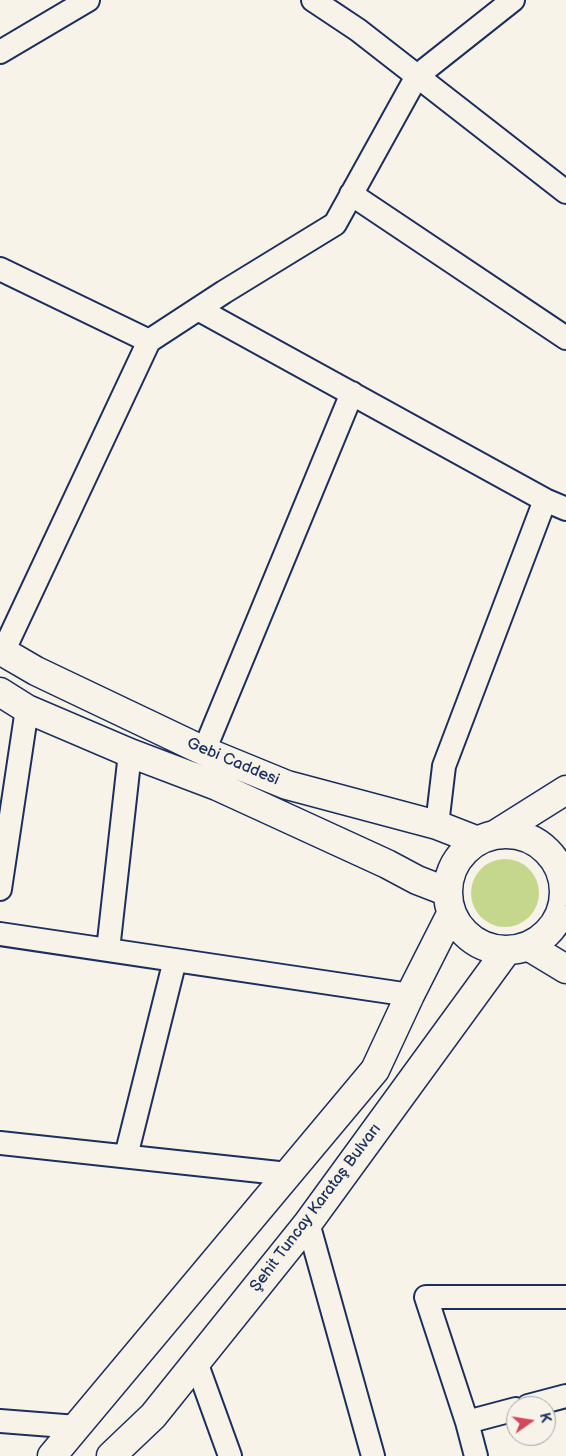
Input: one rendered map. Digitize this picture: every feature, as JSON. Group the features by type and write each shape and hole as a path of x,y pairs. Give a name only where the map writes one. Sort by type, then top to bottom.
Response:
{"main road":[{"name":"Gebi Caddesi","path":"2,651 36,671 204,750 287,786 487,837"},
{"name":"Gebi Caddesi","path":"0,692 27,709 130,753 218,786 387,864 416,880 449,903"},
{"path":"52,1456 375,1070 410,995 449,903 448,886 452,868 462,852 566,790"},
{"path":"449,903 470,938 488,948 518,948 542,938 554,925 562,910 565,894 563,876 555,860 543,846 528,837 511,833 487,837"},
{"path":"518,948 566,969"},
{"name":"Şehit Tuncay Karataş Bulvarı","path":"111,1456 153,1416 308,1222 518,948"}],"street":[{"path":"0,52 88,0"},
{"path":"313,0 358,30 566,192"},
{"path":"2,651 149,341 334,224 416,76 513,0"},
{"path":"351,194 566,338"},
{"path":"0,269 149,341"},
{"path":"198,309 545,500 566,509"},
{"path":"204,750 352,394"},
{"path":"437,825 444,766 545,500"},
{"path":"0,889 27,709"},
{"path":"108,950 130,753"},
{"path":"0,934 410,995"},
{"path":"126,1156 175,960"},
{"path":"0,1143 288,1174"},
{"path":"308,1222 373,1456"},
{"path":"476,1456 467,1422 426,1296 566,1297"},
{"path":"196,1362 230,1456"},
{"path":"467,1422 506,1412"},
{"path":"0,1421 77,1427"}],"green space":[{"path":"498,859 512,859 524,864 534,874 539,886 539,900 534,912 524,922 512,927 498,927 486,922 476,912 471,900 471,886 476,874 486,864"}]}
